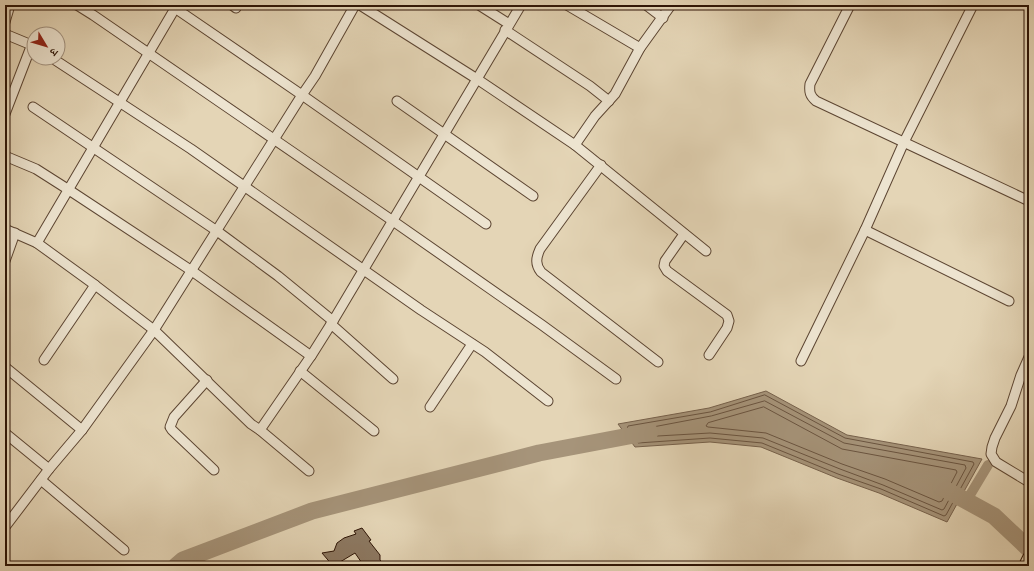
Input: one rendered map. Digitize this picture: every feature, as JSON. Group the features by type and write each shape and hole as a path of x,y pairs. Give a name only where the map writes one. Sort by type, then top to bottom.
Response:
{"main road":[{"path":"1025,566 1029,558"}],"street":[{"path":"5,22 10,5"},
{"path":"77,5 150,53 393,221 542,325 616,379"},
{"path":"5,527 49,469 82,430 154,330 315,76 355,5"},
{"path":"360,5 477,79 575,144 706,251"},
{"path":"479,5 609,101"},
{"path":"260,430 332,323 521,5"},
{"path":"567,5 640,48"},
{"path":"646,5 663,18"},
{"path":"575,144 595,116 615,94 640,48 671,5"},
{"path":"850,5 810,84 809,91 812,97 816,101 1029,201"},
{"path":"801,361 865,230 904,142 973,5"},
{"path":"36,243 150,53 175,6 486,224"},
{"path":"5,34 26,42"},
{"path":"5,114 26,62"},
{"path":"64,66 190,148 364,269 420,310 485,352 548,401"},
{"path":"397,101 533,196"},
{"path":"33,107 92,149 217,231 278,276 393,379"},
{"path":"5,156 36,168 192,271 311,356"},
{"path":"601,165 540,249 536,257 537,267 541,272 658,362"},
{"path":"5,229 36,243 95,285 154,330 251,424 309,471"},
{"path":"865,230 1009,301"},
{"path":"5,262 15,233"},
{"path":"684,234 665,262 664,266 667,271 727,315 729,321 727,328 709,355"},
{"path":"44,360 95,285"},
{"path":"430,408 472,344"},
{"path":"1029,357 1022,371 1011,406 995,438 991,454 996,462 1029,482"},
{"path":"5,367 82,430"},
{"path":"300,371 374,431"},
{"path":"207,380 174,417 170,427 214,470"},
{"path":"5,433 49,469"},
{"path":"41,480 124,550"}],"water":[{"path":"766,391 847,435 982,459 947,522 879,493 837,478 761,447 710,442 635,447 618,424 709,408"}],"building":[{"path":"362,528 371,540 369,541 380,555 380,560 385,566 364,566 355,553 340,562 337,566 333,566 322,553 334,551 337,543 344,538 356,534 354,531"}],"waterway":[{"path":"176,566 183,560 312,511 539,453 650,432"},
{"path":"967,500 988,465"},
{"path":"941,487 994,516 1029,549"}]}
